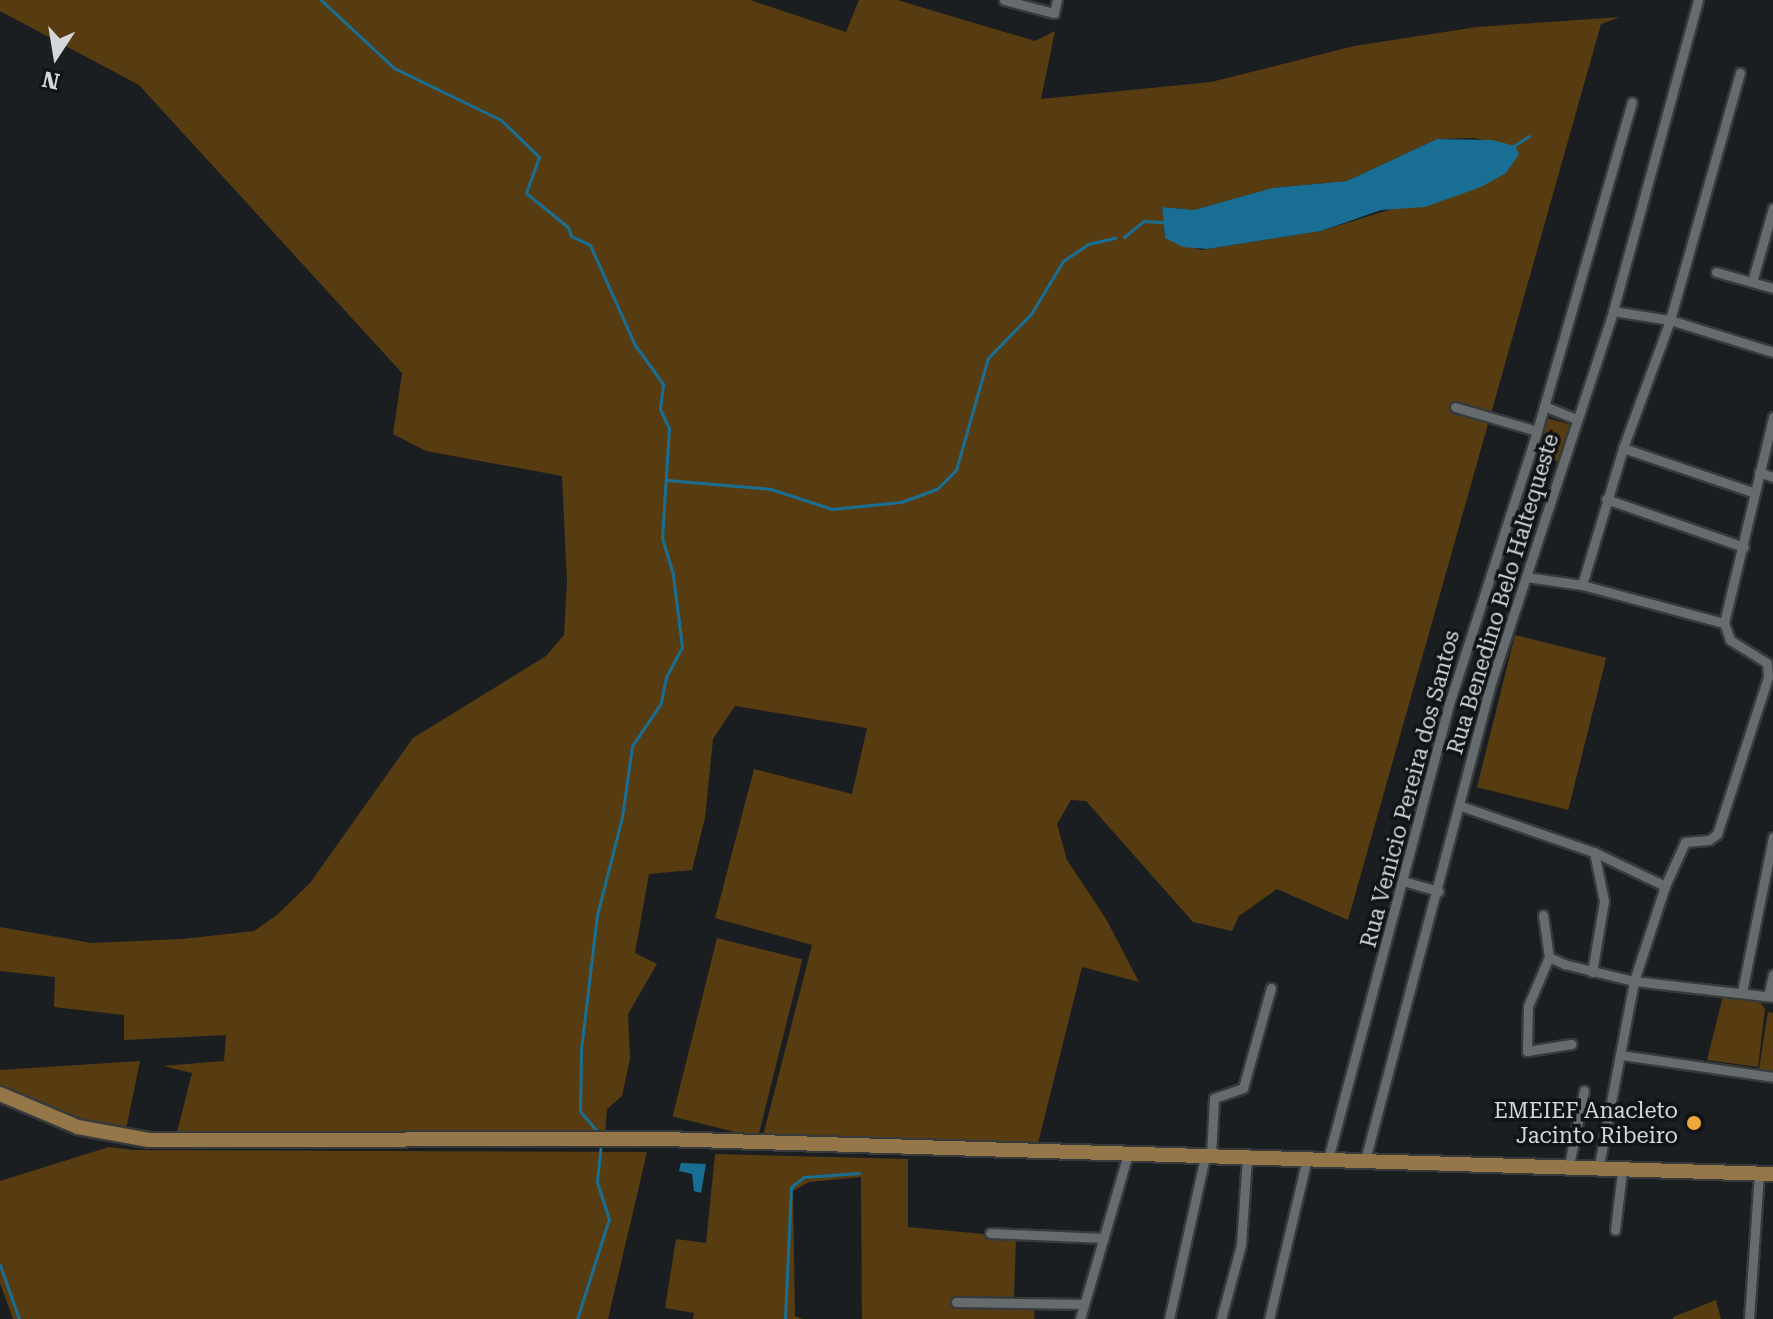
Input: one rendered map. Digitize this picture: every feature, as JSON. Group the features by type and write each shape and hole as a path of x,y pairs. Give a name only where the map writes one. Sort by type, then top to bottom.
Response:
{"main road":[{"path":"0,1094 78,1127 149,1140 664,1139 1766,1174"}],"street":[{"path":"1004,0 1054,13 1057,0"},
{"name":"Rua Benedino Belo Haltequeste","path":"1365,1160 1439,891 1492,680 1613,311 1698,0"},
{"path":"1582,585 1606,499 1670,320 1740,73"},
{"name":"Rua Venicio Pereira dos Santos","path":"1328,1159 1449,704 1537,431 1632,102"},
{"path":"1752,282 1773,208"},
{"path":"1716,272 1773,288"},
{"path":"1613,311 1670,320 1773,352"},
{"path":"1544,406 1576,419"},
{"path":"1455,407 1537,431"},
{"path":"1598,1170 1634,981 1665,886 1685,842 1709,840 1717,834 1768,677 1767,663 1730,640 1724,623 1773,417"},
{"path":"1623,448 1755,493"},
{"path":"1759,472 1773,477"},
{"path":"1606,499 1744,547"},
{"path":"1526,577 1582,585 1724,623"},
{"path":"1461,806 1594,852 1665,886"},
{"path":"1742,992 1773,837"},
{"path":"1592,972 1604,901 1594,852"},
{"path":"1403,881 1439,891"},
{"path":"1543,915 1549,957 1528,1006 1527,1051 1571,1044"},
{"path":"1549,957 1592,972 1634,981 1770,996 1773,975"},
{"path":"1169,1319 1208,1156 1214,1098 1243,1088 1271,988"},
{"path":"1621,1055 1773,1077"},
{"path":"1568,1170 1584,1091"},
{"path":"1080,1319 1128,1154"},
{"path":"1221,1319 1241,1245 1247,1157"},
{"path":"1269,1319 1307,1158"},
{"path":"1615,1230 1622,1171"},
{"path":"1749,1319 1766,1174"},
{"path":"990,1233 1104,1238"},
{"path":"956,1302 1084,1304"}],"shaded area":[{"path":"0,0 750,0 846,32 859,0 897,0 1035,41 1055,31 1041,99 1211,82 1354,46 1477,27 1620,17 1601,24 1348,920 1277,889 1239,916 1232,931 1193,922 1086,801 1071,800 1057,824 1067,860 1106,919 1139,982 1082,967 1037,1147 762,1140 812,945 715,918 754,769 852,794 867,728 735,706 713,739 705,818 692,870 649,874 635,953 657,964 628,1014 630,1059 622,1096 607,1109 605,1136 176,1136 192,1073 163,1066 224,1061 226,1035 124,1040 124,1015 54,1007 55,977 0,971 0,927 92,943 182,939 254,931 277,915 310,883 413,738 546,656 564,635 567,582 562,476 426,451 393,434 402,373 139,85 0,11","holes":["1474,138 1514,146 1425,207 1398,207 1321,231 1201,250 1165,238 1162,207 1194,210 1272,188 1347,181 1437,139"]},
{"path":"1547,418 1571,425 1560,462 1536,455"},
{"path":"1515,635 1606,658 1568,810 1477,787"},
{"path":"717,938 802,959 758,1138 672,1117"},
{"path":"1723,996 1760,1002 1765,1009 1758,1067 1707,1060"},
{"path":"1768,1012 1773,1013 1773,1071 1759,1069"},
{"path":"140,1061 125,1134 0,1088 0,1070"},
{"path":"109,1147 134,1150 647,1152 608,1319 13,1319 0,1283 0,1181"},
{"path":"715,1154 908,1159 908,1227 1016,1237 1014,1297 1035,1300 1034,1319 862,1319 861,1177 809,1182 793,1191 795,1316 803,1319 693,1319 694,1313 665,1308 676,1239 706,1243"},
{"path":"1716,1300 1721,1319 1673,1319 1673,1317"}],"water":[{"path":"1437,139 1492,140 1515,146 1519,154 1506,173 1481,187 1425,207 1381,210 1321,231 1207,249 1183,247 1165,238 1162,207 1194,210 1272,188 1347,181"},
{"path":"681,1163 706,1164 701,1193 694,1191 692,1174 679,1171"}],"waterway":[{"path":"321,0 394,68 501,120 539,157 526,193 568,227 571,236 590,245 635,345 663,384 660,409 669,428 662,538 673,575 682,647 666,677 661,703 632,746 622,817 597,915 581,1050 580,1111 601,1136"},
{"path":"1512,147 1529,136"},
{"path":"1124,237 1144,221 1166,222"},
{"path":"667,480 771,489 832,509 901,502 937,489 956,470 988,358 1031,314 1063,261 1088,244 1115,238"},
{"path":"577,1319 609,1219 597,1181 601,1143"},
{"path":"785,1319 791,1187 804,1177 859,1173"},
{"path":"0,1265 19,1319"}],"place":[{"name":"EMEIEF Anacleto Jacinto Ribeiro","path":"1694,1123"}]}
